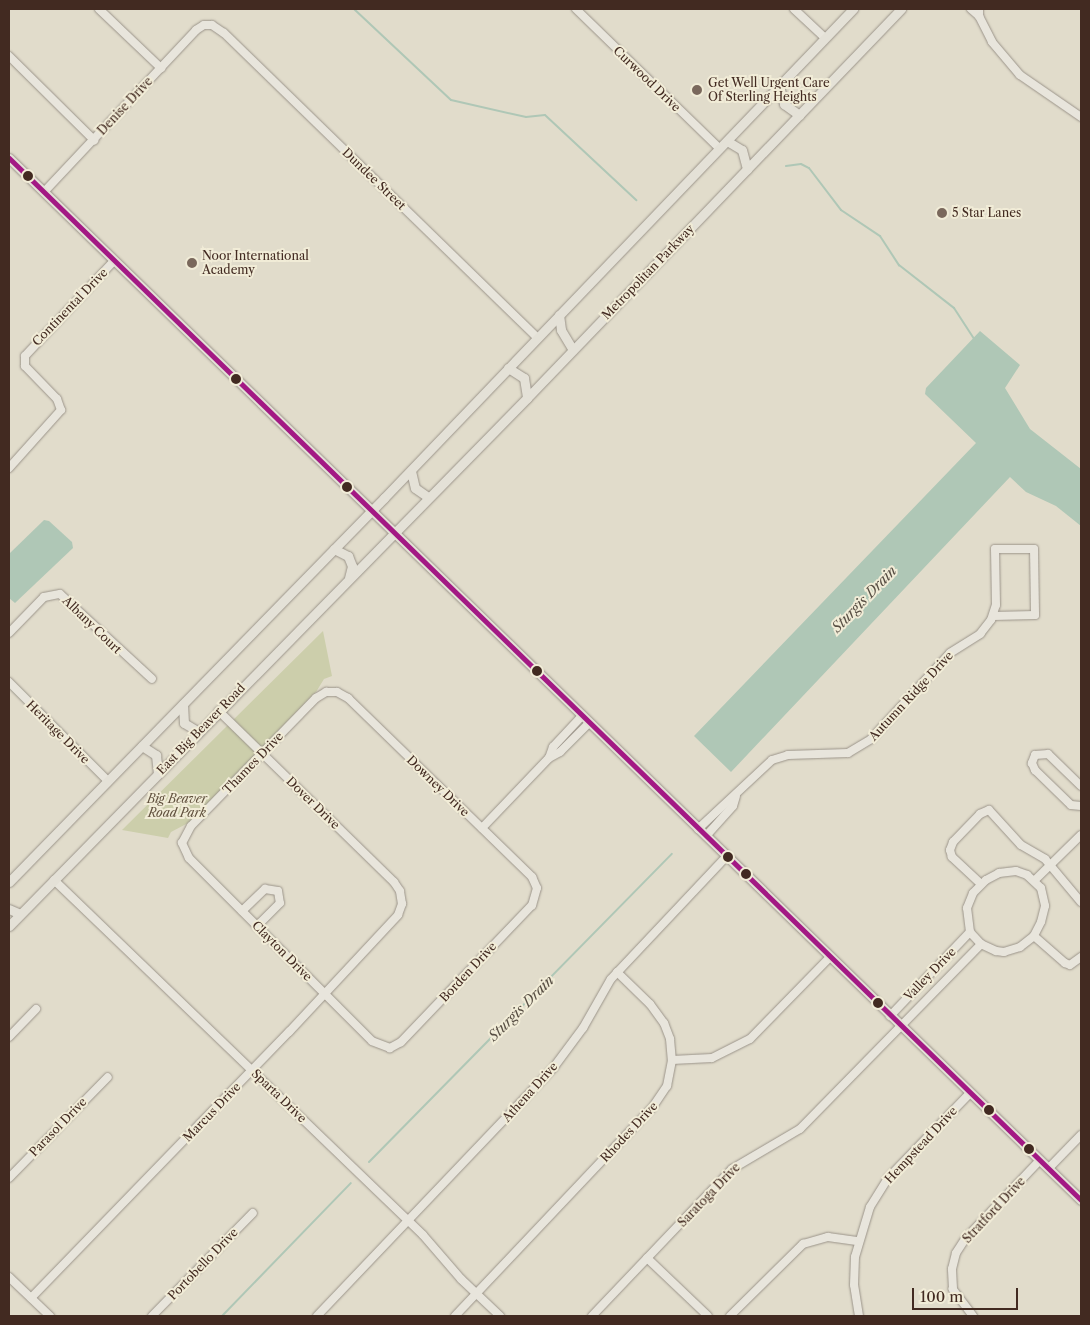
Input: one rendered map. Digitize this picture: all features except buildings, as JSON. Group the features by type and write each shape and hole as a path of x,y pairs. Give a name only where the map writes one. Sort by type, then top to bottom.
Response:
{"main road":[{"path":"9,882 411,470 853,9"},
{"name":"Metropolitan Parkway","path":"394,533 428,496 574,350 901,9"},
{"path":"779,86 784,104 799,115"},
{"path":"727,141 742,150 747,169"},
{"path":"9,158 1081,1200"},
{"path":"559,315 561,330 574,350"},
{"path":"508,368 524,378 527,398"},
{"path":"411,470 415,488 428,496"},
{"name":"East Big Beaver Road","path":"9,926 394,533"},
{"path":"334,549 348,556 352,566 349,578"},
{"path":"183,704 184,723 199,732"},
{"path":"142,746 156,754 158,774"},
{"path":"9,908 20,914"}],"street":[{"path":"99,9 162,68"},
{"name":"Curwood Drive","path":"576,9 719,148"},
{"path":"794,9 825,38"},
{"path":"971,9 979,12 992,42 1020,75 1081,118"},
{"name":"Denise Drive","path":"44,192 196,30 209,24"},
{"name":"Dundee Street","path":"209,24 224,33 538,338"},
{"path":"9,56 94,140"},
{"name":"Continental Drive","path":"9,468 61,410 57,399 27,370 25,356 114,261"},
{"path":"995,549 1034,549 1035,615 993,616 995,549"},
{"name":"Albany Court","path":"9,633 44,598 60,594 152,680"},
{"name":"Autumn Ridge Drive","path":"698,829 720,806 736,796 766,765 778,758 848,753 868,742 950,653 980,634 993,616"},
{"name":"Heritage Drive","path":"9,682 108,781"},
{"name":"Thames Drive","path":"182,843 191,826 316,698 333,691"},
{"name":"Downey Drive","path":"333,691 348,698 532,877 537,888"},
{"name":"Dover Drive","path":"219,711 394,882 402,898"},
{"path":"482,828 549,758 560,752 586,719"},
{"path":"1081,786 1048,754 1035,754 1032,763 1035,770 1071,805 1081,806"},
{"name":"Autumn Ridge Drive","path":"706,836 733,806 736,796"},
{"path":"981,884 952,856 950,850 953,842 985,811 994,812 1016,841 1050,864 1081,902"},
{"path":"1035,880 1081,835"},
{"name":"Clayton Drive","path":"182,843 189,858 372,1041 390,1048"},
{"name":"Athena Drive","path":"317,1316 554,1067 578,1037 601,993 617,972 727,856"},
{"path":"1007,871 1021,872 1035,880 1042,892 1045,906 1034,936 1020,948 1004,952 975,938 966,908 981,884 1007,871"},
{"name":"Sparta Drive","path":"54,880 408,1220 476,1294 500,1316"},
{"path":"242,911 265,888 278,891 280,903 257,926"},
{"name":"Borden Drive","path":"390,1048 401,1042 532,905 537,888"},
{"name":"Marcus Drive","path":"31,1298 252,1071 398,915 402,898"},
{"path":"1034,936 1064,963 1070,965 1081,957"},
{"name":"Valley Drive","path":"890,1016 975,938"},
{"name":"Valley Drive","path":"900,1026 975,938"},
{"path":"617,972 650,1004 664,1023 672,1060 712,1058 750,1039 830,957"},
{"path":"9,1037 36,1009"},
{"name":"Saratoga Drive","path":"592,1316 738,1164 782,1143 800,1129 900,1026"},
{"name":"Rhodes Drive","path":"455,1316 652,1108 666,1086 672,1060"},
{"name":"Parasol Drive","path":"9,1178 108,1077"},
{"name":"Hempstead Drive","path":"859,1316 853,1272 857,1241 870,1207 888,1178 970,1092"},
{"path":"1049,1168 1081,1135"},
{"name":"Stratford Drive","path":"973,1316 953,1288 954,1258 965,1239 1040,1160"},
{"name":"Portobello Drive","path":"152,1316 253,1213"},
{"path":"730,1316 791,1252 803,1244 828,1237 857,1241"},
{"path":"647,1258 708,1316"},
{"path":"9,1277 50,1316"}],"green space":[{"name":"Big Beaver Road Park","path":"323,631 332,676 324,679 316,692 190,822 171,832 168,838 122,830"}],"water":[{"path":"980,331 1020,365 1005,388 1030,429 1081,469 1081,526 1056,506 1026,492 1010,477 731,772 694,736 976,443 925,394 926,388"},
{"path":"44,520 49,521 72,542 73,548 15,603 9,598 9,554"}],"waterway":[{"path":"354,9 451,100 526,117 545,115 636,200"},
{"path":"786,166 801,164 809,168 841,210 880,236 899,265 954,308 974,339"},
{"name":"Sturgis Drain","path":"369,1162 672,854"},
{"name":"Sturgis Drain","path":"222,1316 351,1183"}],"transit line":[{"path":"9,158 1081,1200"}],"place":[{"name":"Get Well Urgent Care Of Sterling Heights","path":"697,90"},
{"name":"5 Star Lanes","path":"942,213"},
{"name":"Noor International Academy","path":"192,263"}]}
